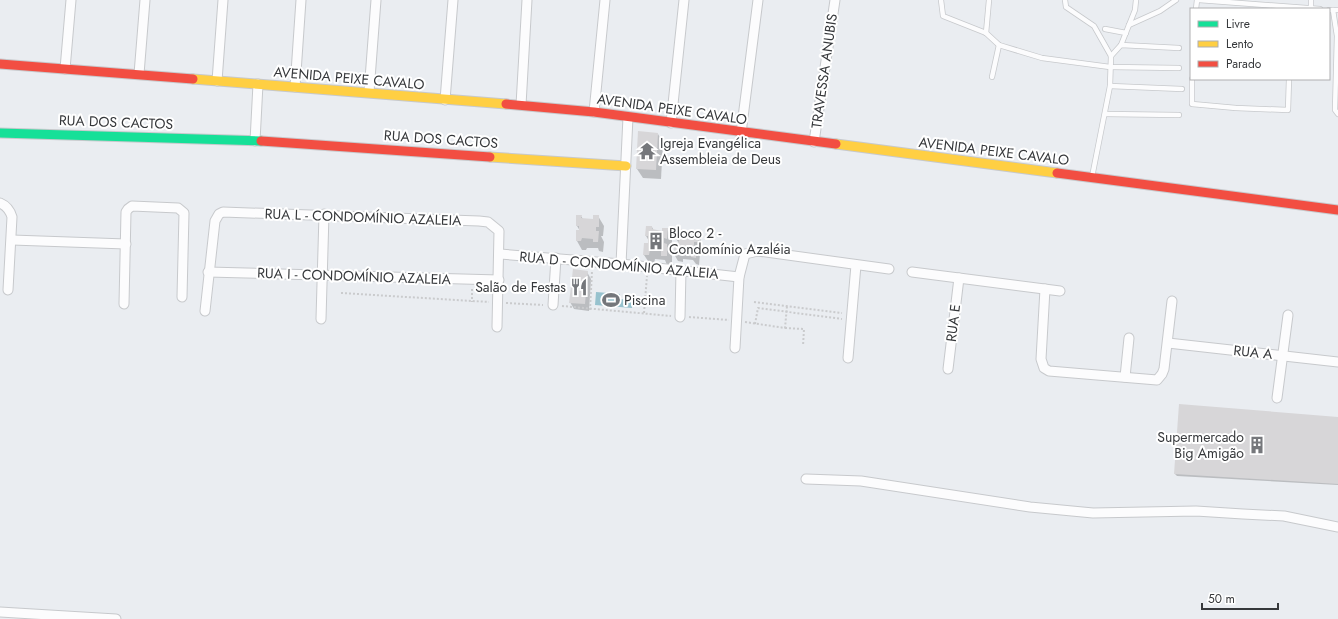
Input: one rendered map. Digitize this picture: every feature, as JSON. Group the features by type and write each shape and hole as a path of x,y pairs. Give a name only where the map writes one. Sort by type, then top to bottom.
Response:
{"street":[{"path":"65,70 71,0"},
{"path":"139,74 145,0"},
{"path":"217,81 223,0"},
{"path":"295,87 300,0"},
{"path":"369,92 376,0"},
{"path":"445,100 453,0"},
{"path":"521,105 527,0"},
{"path":"594,112 605,0"},
{"path":"671,122 684,0"},
{"path":"741,133 758,0"},
{"name":"TRAVESSA ANUBIS","path":"814,142 835,0"},
{"name":"AVENIDA PEIXE CAVALO","path":"0,64 369,92 445,100 594,112 741,133 1092,177 1338,210"},
{"path":"255,141 258,84"},
{"path":"621,264 628,117"},
{"name":"RUA DOS CACTOS","path":"0,133 255,141 626,166"},
{"path":"0,203 5,205 10,210 12,217 12,240 8,290"},
{"path":"124,304 128,209 132,206 182,209 185,222 182,297"},
{"name":"RUA L - CONDOMÍNIO AZALEIA","path":"208,272 215,221 219,214 223,212 324,214 488,222 499,231 500,254"},
{"path":"321,319 324,214"},
{"path":"12,240 126,244"},
{"path":"735,348 739,277 745,254 758,251 856,265 889,268"},
{"path":"497,327 500,254"},
{"name":"RUA D - CONDOMÍNIO AZALEIA","path":"500,254 592,261 739,277"},
{"path":"553,305 556,258"},
{"path":"848,358 847,320 856,265"},
{"path":"680,316 682,270"},
{"path":"205,311 208,272"},
{"name":"RUA I - CONDOMÍNIO AZALEIA","path":"208,272 499,280"},
{"path":"912,272 1060,291"},
{"name":"RUA E","path":"948,369 959,278"},
{"path":"1044,289 1041,359 1044,368 1049,371 1157,380 1162,374 1168,343 1172,301"},
{"path":"1277,398 1288,315"},
{"path":"1124,377 1129,338"},
{"name":"RUA A","path":"1168,343 1338,362"},
{"path":"806,479 867,482 1030,507 1085,512 1131,513 1196,511 1284,516 1338,527"},
{"path":"0,612 116,619"}],"lane":[{"path":"941,0 943,16 986,33 999,45 1042,58 1110,67 1179,68"},
{"path":"986,33 989,0"},
{"path":"1065,0 1066,7 1094,26 1110,56 1110,86 1092,177"},
{"path":"1110,56 1121,45 1135,10 1136,0"},
{"path":"1129,25 1160,11 1176,0"},
{"path":"1198,0 1290,8 1311,8 1311,0"},
{"path":"1333,10 1337,36 1335,110 1338,114"},
{"path":"1105,29 1126,33"},
{"path":"992,77 999,45"},
{"path":"1121,45 1179,48"},
{"path":"1192,80 1192,104 1236,108 1288,110 1289,80"},
{"path":"1110,86 1182,89"},
{"path":"1105,114 1179,115"}],"path":[{"path":"590,310 592,261"},
{"path":"644,313 648,267"},
{"path":"471,280 472,302"},
{"path":"342,292 472,302 553,305 590,310 736,321 785,328 804,329 803,346"},
{"path":"754,302 843,313 847,320"},
{"path":"785,328 787,306"},
{"path":"755,324 758,308 786,313 847,320"}],"water":[{"name":"Piscina","path":"596,292 620,294 619,299 633,300 632,308 595,305"}],"building":[{"name":"Igreja Evangélica Assembleia de Deus","path":"638,131 658,133 656,170 636,169"},
{"path":"576,215 582,215 581,218 593,219 593,215 599,215 599,227 596,227 596,231 599,231 598,242 593,242 593,239 582,238 581,241 576,241 576,230 579,230 579,226 576,226"},
{"name":"Bloco 2 - Condomínio Azaléia","path":"646,226 652,226 652,229 662,231 662,228 668,228 667,239 664,238 664,243 667,244 667,256 661,256 661,251 650,250 649,255 643,255 644,243 648,243 648,236 645,236"},
{"path":"677,228 682,229 682,232 693,233 693,230 698,231 698,242 694,242 694,246 696,247 696,258 691,257 691,254 680,252 680,255 673,255 675,244 678,244 679,240 675,239"},
{"name":"Salão de Festas","path":"573,269 588,271 585,304 569,303"},
{"name":"Supermercado Big Amigão","path":"1179,404 1338,417 1338,484 1174,474"}],"traffic: fast":[{"path":"0,133 261,141"}],"traffic: slow":[{"path":"193,79 506,104"},
{"path":"836,144 1057,173"},
{"path":"490,157 626,166"}],"traffic: jam":[{"path":"0,64 193,79"},
{"path":"506,104 594,112 836,144"},
{"path":"261,141 490,157"},
{"path":"1057,173 1338,210"}],"place":[{"name":"Igreja Evangélica Assembleia de Deus","path":"647,151"},
{"name":"Bloco 2 - Condomínio Azaléia","path":"656,241"},
{"name":"Salão de Festas","path":"579,287"},
{"name":"Piscina","path":"611,300"},
{"name":"Supermercado Big Amigão","path":"1257,445"}]}
